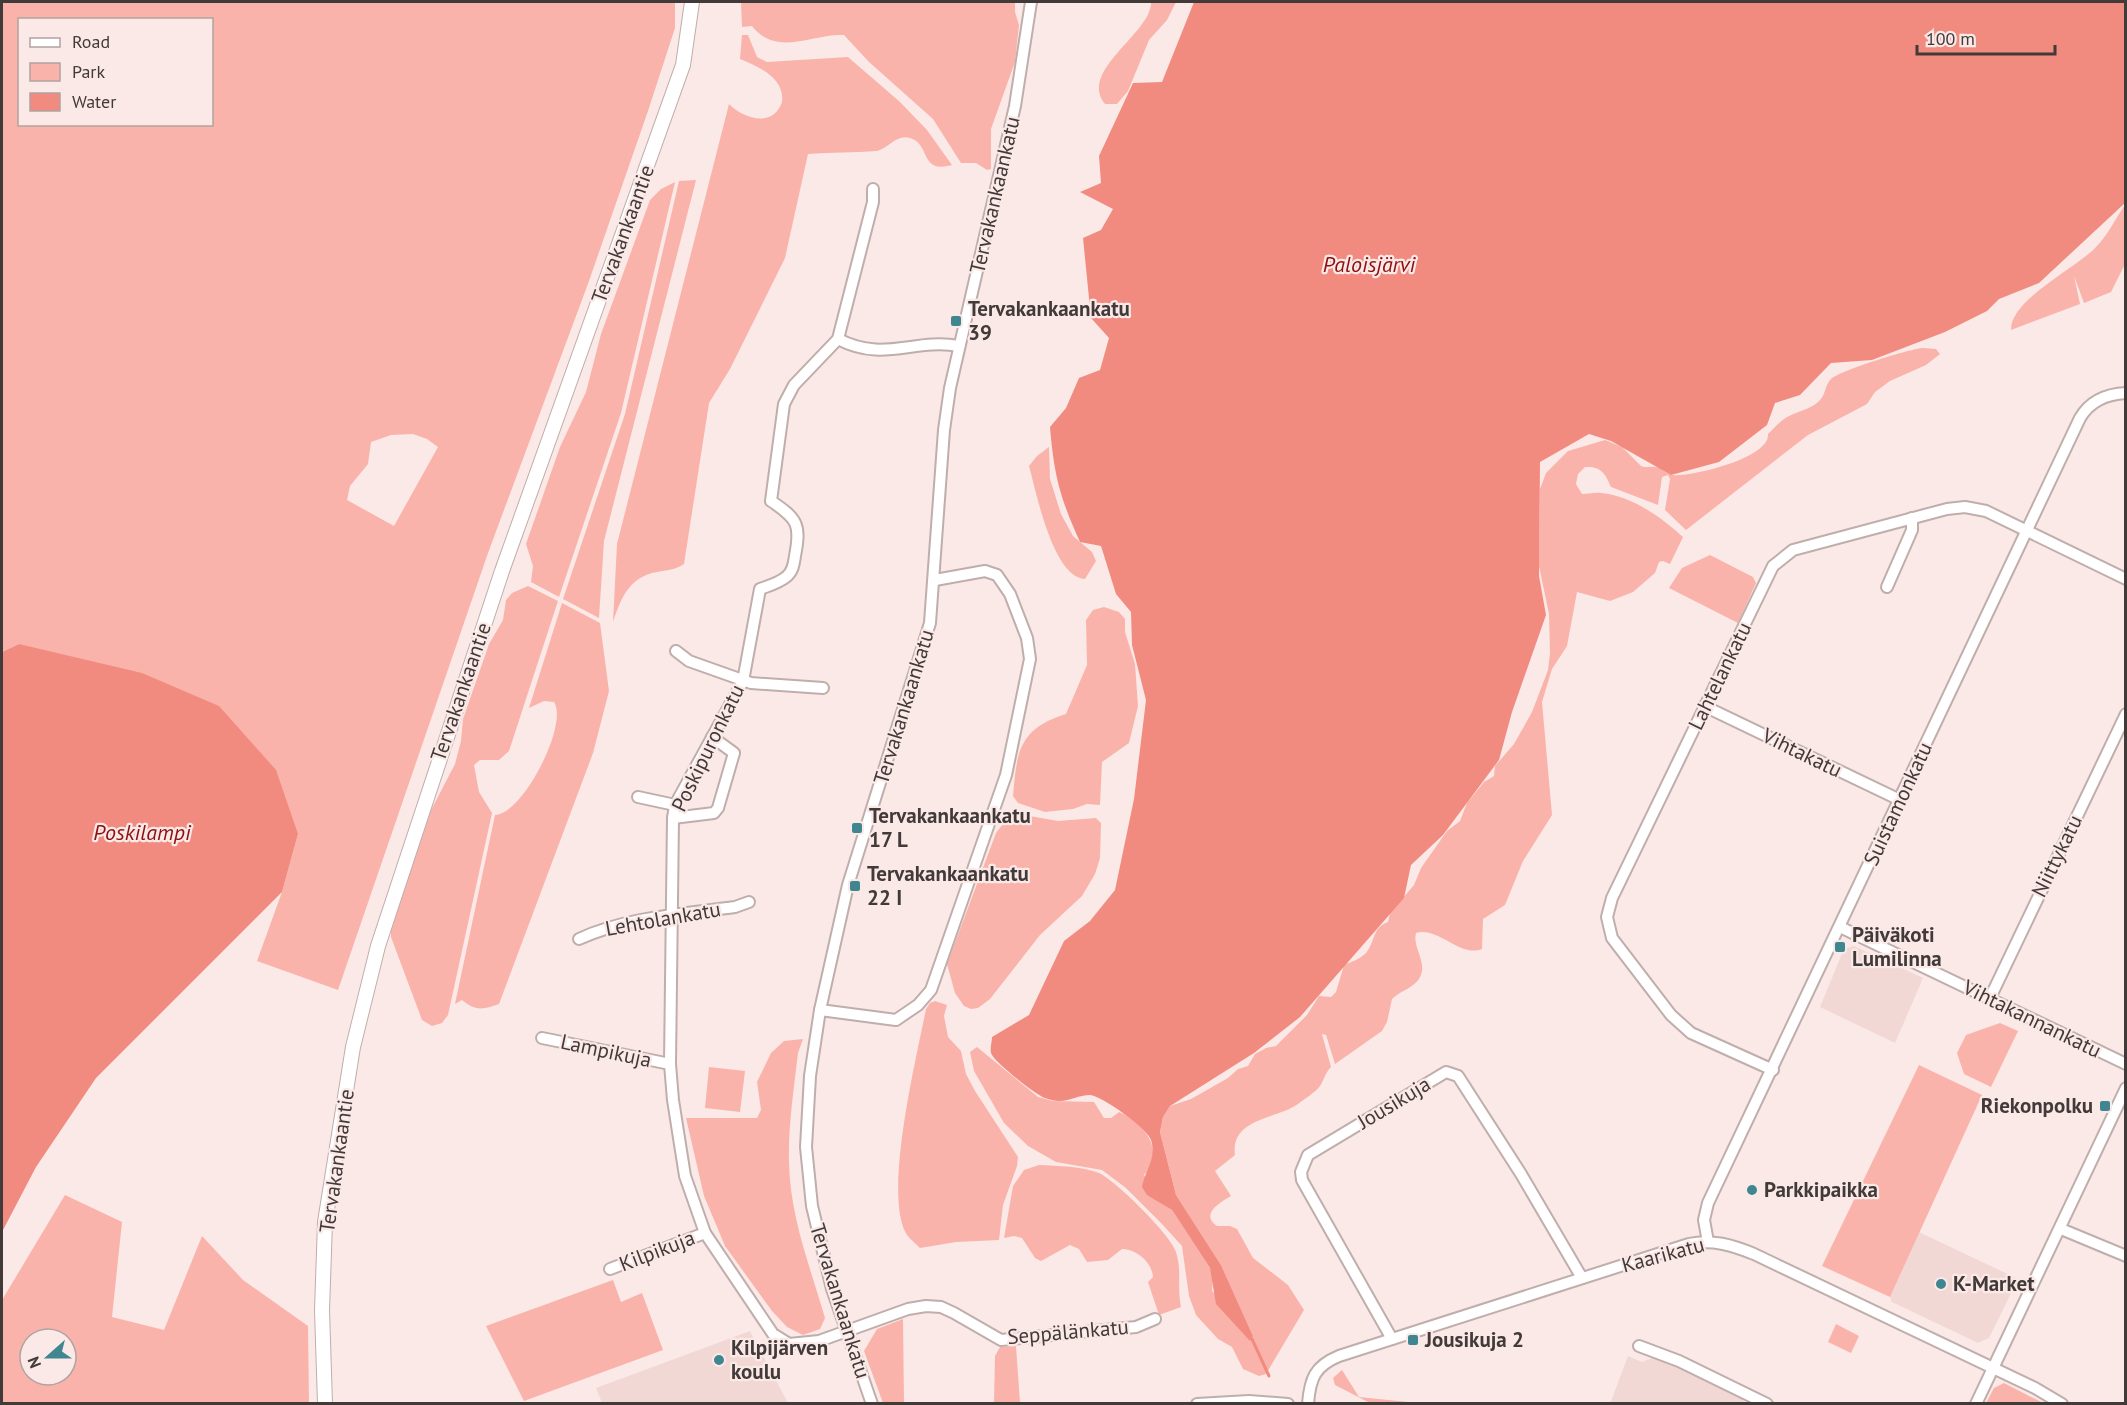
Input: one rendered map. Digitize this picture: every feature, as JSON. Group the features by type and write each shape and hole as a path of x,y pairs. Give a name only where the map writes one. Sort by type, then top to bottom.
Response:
{"street":[{"name":"Tervakankaantie","path":"325,1404 322,1310 325,1222 353,1047 378,946 502,571 683,65 692,2"},
{"name":"Tervakankaankatu","path":"872,1404 824,1263 807,1177 806,1147 810,1076 820,1010 848,885 925,646 930,623 935,580 944,430 959,346 1015,106 1031,2"},
{"name":"Poskipuronkatu","path":"848,1332 807,1344 783,1341 773,1334 705,1233 695,1209 678,1144 670,1064 673,818 675,805 743,681 760,589 789,575 799,536 791,516 771,501 784,404 794,385 838,339 873,202 873,189"},
{"path":"838,339 856,349 868,351 937,344 959,346"},
{"name":"Suistamonkatu","path":"1708,1242 1704,1220 1706,1210 2084,411 2100,398 2126,393"},
{"name":"Lahtelankatu","path":"1773,1070 1684,1027 1616,945 1607,923 1612,898 1773,566 1782,557 1814,544 1947,509 1972,508 1986,511 2126,579"},
{"path":"1887,587 1912,530 1912,518"},
{"path":"820,1010 896,1020 909,1013 931,990 1006,775 1029,669 1027,638 1006,584 997,575 985,571 935,580"},
{"path":"675,651 689,661 743,681 824,688"},
{"name":"Vihtakatu","path":"1704,706 1900,800"},
{"name":"Niittykatu","path":"1990,998 2126,714"},
{"path":"673,818 708,815 718,808 734,753 712,738"},
{"path":"638,796 675,805"},
{"name":"Lehtolankatu","path":"579,939 594,932 748,902"},
{"name":"Vihtakannankatu","path":"1840,927 2126,1064"},
{"name":"Lampikuja","path":"542,1038 670,1064"},
{"name":"Jousikuja","path":"1392,1339 1302,1180 1301,1172 1308,1155 1446,1072 1458,1076 1526,1183 1582,1278"},
{"path":"1976,1404 2126,1088"},
{"path":"2061,1229 2126,1256"},
{"name":"Kilpikuja","path":"610,1269 705,1233"},
{"name":"Kaarikatu","path":"1308,1404 1312,1376 1324,1363 1689,1244 1708,1242 1723,1243 1754,1254 1993,1368 2062,1404"},
{"name":"Seppälänkatu","path":"848,1332 908,1309 926,1306 941,1307 1000,1340 1136,1326 1155,1319"},
{"path":"1639,1346 1679,1361 1767,1404"},
{"path":"1197,1404 1249,1401 1288,1404"}],"shaded area":[{"path":"1854,946 1923,978 1895,1043 1820,1007 1844,949"},
{"path":"1919,1232 2018,1279 1989,1338 1978,1343 1892,1302 1890,1297"},
{"name":"Kilpijärven koulu","path":"750,1331 788,1403 602,1403 596,1388"},
{"path":"1628,1356 1642,1362 1655,1357 1745,1399 1742,1404 1610,1404"}],"green space":[{"path":"2,2 675,2 675,28 648,111 589,281 488,553 338,990 257,961 282,892 298,834 19,644 2,652","holes":["413,434 427,439 438,447 394,526 347,500 350,486 368,464 371,442 391,435"]},
{"path":"741,2 1015,2 1019,25 1015,62 991,129 991,169 987,170 976,163 961,163 933,119 869,62 844,35 795,42 772,41 752,26 742,27"},
{"path":"1151,2 1176,2 1167,20 1149,40 1128,91 1117,104 1105,104 1099,91 1101,78 1108,65 1148,14"},
{"path":"742,35 748,35 757,57 767,62 848,57 900,102 927,130 952,165 942,167 934,165 916,141 905,137 877,151 808,154 785,258 730,369 709,403 684,564 639,579 623,597 613,622 617,544 729,104 742,114 765,118 778,110 782,102 782,94 775,80 769,74 740,59"},
{"path":"696,180 604,541 599,618 563,599 625,414 679,181"},
{"path":"675,182 621,413 559,597 531,582 533,566 526,544 560,447 586,392 601,334 650,200 661,189"},
{"path":"2125,205 2125,264 2111,292 2084,303 2074,276 2080,304 2011,330 2021,307 2096,247"},
{"path":"1922,348 1936,349 1940,354 1926,365 1890,381 1875,392 1867,404 1808,435 1686,530 1665,510 1670,479 1668,475 1662,477 1658,505 1611,487 1599,469 1585,467 1578,474 1576,484 1582,494 1599,493 1624,498 1656,515 1683,537 1670,564 1659,562 1655,573 1633,592 1610,601 1577,592 1567,646 1552,669 1542,702 1552,815 1523,861 1505,905 1483,919 1482,949 1474,951 1432,934 1416,933 1415,939 1422,973 1416,982 1392,999 1387,1022 1382,1031 1335,1064 1326,1035 1322,1034 1331,1067 1320,1086 1298,1104 1247,1127 1235,1143 1235,1155 1215,1171 1231,1196 1213,1209 1210,1217 1212,1222 1217,1226 1230,1226 1237,1229 1253,1258 1288,1285 1304,1310 1266,1374 1259,1376 1243,1369 1232,1347 1218,1339 1196,1315 1189,1296 1182,1246 1126,1188 1102,1170 1056,1162 1028,1146 1004,1123 974,1071 970,1052 977,1047 1038,1097 1053,1101 1094,1102 1104,1118 1111,1118 1119,1112 1144,1130 1153,1147 1153,1156 1151,1166 1144,1175 1161,1203 1172,1210 1210,1268 1213,1276 1212,1291 1253,1336 1221,1265 1176,1195 1160,1132 1163,1117 1170,1106 1191,1099 1228,1078 1238,1069 1248,1066 1255,1054 1276,1046 1307,1015 1319,996 1331,997 1336,992 1344,965 1366,953 1377,931 1388,922 1390,913 1414,885 1421,868 1447,831 1460,821 1467,803 1484,782 1494,776 1495,766 1514,744 1532,712 1548,670 1549,614 1539,566 1540,489 1546,473 1568,451 1605,440 1622,447 1641,466 1657,467 1672,475 1695,473 1728,464 1757,451 1765,443 1768,434 1783,420 1818,402 1831,379 1837,375 1903,352"},
{"path":"1049,447 1050,479 1061,514 1073,536 1092,552 1096,561 1085,579 1074,575 1055,549 1036,494 1029,466"},
{"path":"1710,555 1753,577 1756,583 1738,623 1669,588 1682,568"},
{"path":"528,586 558,601 509,751 499,760 480,760 474,765 479,792 492,813 448,1015 442,1023 432,1026 422,1020 391,937 391,929 427,818 455,764 461,741 463,719 489,644 503,620 506,600 512,593"},
{"path":"562,603 600,623 609,691 593,753 499,1004 479,1008 462,1000 455,1004 495,815 506,811 518,801 540,767 555,729 557,713 554,702 544,701 529,708"},
{"path":"1104,607 1119,612 1125,619 1125,632 1135,664 1138,706 1129,743 1102,762 1100,805 1087,804 1073,809 1045,812 1018,803 1013,796 1016,767 1023,744 1038,727 1066,714 1087,665 1086,620 1093,610"},
{"path":"1024,815 1058,821 1096,818 1101,823 1100,858 1095,874 1082,896 1040,935 990,999 978,1008 971,1009 964,1006 955,993 947,964 996,833 1009,816"},
{"path":"935,1001 947,1005 944,1016 948,1037 961,1051 966,1074 975,1091 1018,1157 1003,1205 999,1240 956,1242 920,1248 907,1235 900,1216 898,1190 909,1091 926,1009 930,1003"},
{"path":"2000,1023 2018,1031 1991,1087 1964,1074 1957,1053 1966,1035"},
{"path":"803,1039 798,1053 790,1121 790,1182 797,1222 825,1318 820,1329 803,1335 787,1327 772,1311 725,1246 704,1196 686,1118 757,1118 761,1110 757,1082 771,1053 784,1041"},
{"path":"1919,1065 1982,1095 1890,1297 1822,1266"},
{"path":"709,1067 745,1071 740,1112 705,1108"},
{"path":"1039,1165 1077,1168 1099,1173 1142,1209 1164,1233 1176,1252 1181,1307 1159,1315 1148,1282 1153,1277 1150,1266 1133,1251 1122,1249 1108,1260 1087,1262 1079,1249 1070,1245 1041,1261 1035,1258 1022,1238 1014,1236 1004,1238 1013,1186 1024,1170"},
{"path":"65,1195 122,1222 112,1317 164,1330 202,1236 243,1280 308,1326 309,1403 2,1403 2,1300"},
{"path":"613,1280 621,1302 642,1293 663,1350 524,1401 486,1326"},
{"path":"903,1319 904,1403 883,1403 864,1351 877,1329"},
{"path":"1836,1324 1859,1336 1851,1353 1828,1342"},
{"path":"1016,1346 1020,1403 994,1403 995,1356 1000,1347"},
{"path":"1342,1370 1359,1397 1418,1403 1368,1402 1335,1385 1333,1378"},
{"path":"2004,1383 2043,1403 1986,1403 1994,1388"}],"water":[{"name":"Paloisjärvi","path":"1194,2 2126,2 2125,203 2039,283 1999,299 1987,311 1945,332 1872,360 1831,363 1800,395 1775,403 1767,425 1719,462 1671,475 1611,441 1589,434 1540,462 1539,576 1546,615 1512,712 1499,760 1443,835 1411,865 1404,898 1300,1017 1254,1053 1170,1106 1163,1117 1160,1132 1176,1195 1221,1265 1253,1336 1250,1341 1216,1304 1210,1268 1172,1210 1147,1195 1142,1187 1153,1153 1148,1135 1124,1113 1096,1097 1085,1095 1058,1101 1040,1096 1001,1065 991,1051 992,1037 1029,1015 1064,941 1090,921 1115,890 1134,799 1146,700 1132,645 1131,612 1116,594 1101,546 1080,542 1059,486 1050,427 1066,408 1079,378 1100,370 1109,338 1091,318 1083,238 1101,230 1113,209 1080,192 1101,183 1099,156 1133,83 1162,82"},
{"name":"Poskilampi","path":"19,644 142,673 219,706 276,770 298,834 282,892 96,1078 36,1167 2,1232 2,652"}],"waterway":[{"path":"1252,1339 1269,1376"}],"place":[{"name":"Tervakankaankatu 39","path":"956,321"},
{"name":"Tervakankaankatu 17 L","path":"857,828"},
{"name":"Tervakankaankatu 22 I","path":"855,886"},
{"name":"Päiväkoti Lumilinna","path":"1840,947"},
{"name":"Riekonpolku","path":"2105,1106"},
{"name":"Parkkipaikka","path":"1752,1190"},
{"name":"K-Market","path":"1941,1284"},
{"name":"Jousikuja 2","path":"1413,1340"},
{"name":"Kilpijärven koulu","path":"719,1360"}]}
